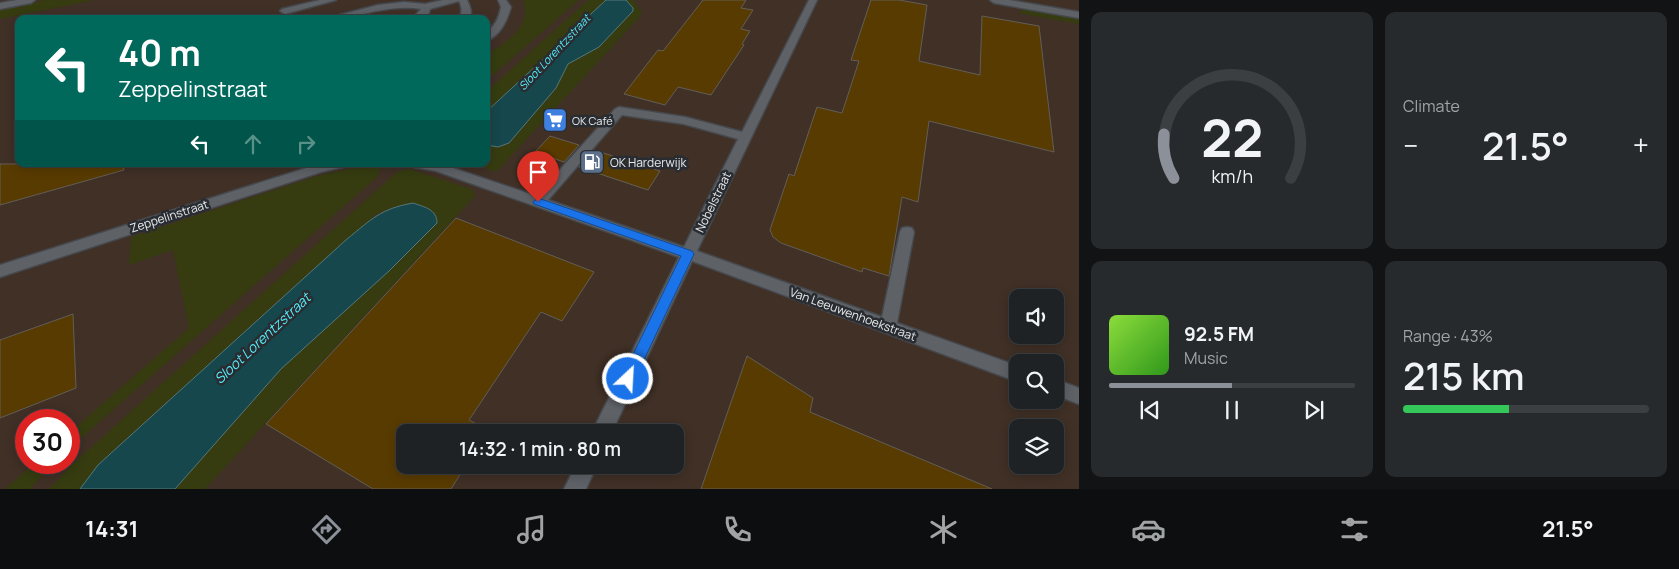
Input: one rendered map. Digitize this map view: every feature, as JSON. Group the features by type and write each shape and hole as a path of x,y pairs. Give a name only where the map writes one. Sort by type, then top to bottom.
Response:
{"street":[{"path":"0,6 31,0"},
{"path":"278,0 288,15 332,0"},
{"path":"345,15 394,3 418,3 425,7 455,0"},
{"path":"463,0 466,6 466,15"},
{"path":"490,36 494,33 504,18 506,7 502,0"},
{"name":"Nobelstraat","path":"606,424 813,0"},
{"path":"994,0 1079,15"},
{"path":"424,15 425,7"},
{"path":"538,202 619,111 685,121 746,137"},
{"name":"Zeppelinstraat","path":"0,271 323,167"},
{"path":"438,167 688,254"},
{"path":"888,327 907,232"},
{"name":"Van Leeuwenhoekstraat","path":"688,254 1009,371"},
{"path":"1064,391 1079,396"},
{"path":"575,489 582,474"}],"shaded area":[{"path":"0,0 1079,0 1079,489 0,489"}],"green space":[{"path":"45,0 95,0 0,19 0,9"},
{"path":"523,0 579,0 490,78 490,52 502,45 516,33 524,18"},
{"path":"588,0 606,0 578,26 578,32 564,40 490,108 490,88"},
{"path":"626,0 633,0 642,13 638,19 496,172 482,167 490,167 490,146 498,147 509,143 556,88 568,64 599,47 633,8"},
{"path":"1025,8 1079,18 1079,24 1018,13"},
{"path":"379,167 380,170 377,177 80,439 80,423 189,328 173,250 129,265 131,237 317,176 349,169"},
{"path":"409,169 472,189 475,196 205,489 175,489 281,369 424,236 433,211 413,203 378,213 289,291 98,465 80,489 49,489 63,474 80,474 80,457 397,172"},
{"path":"22,474 44,474 30,489 5,489"}],"water":[{"name":"Sloot Lorentzstraat","path":"606,0 626,0 633,8 633,11 599,47 568,64 556,88 509,143 498,147 490,146 490,108 564,40 571,38 578,32 578,26"},
{"name":"Sloot Lorentzstraat","path":"413,203 425,207 432,212 437,223 389,271 281,369 175,489 80,489 98,465 347,239 370,220 384,212"}],"building":[{"path":"703,0 746,0 741,8 753,10 741,29 750,31 742,44 744,45 711,95 678,87 665,105 624,94 658,50 663,51"},
{"path":"871,0 899,0 927,5 919,61 980,75 982,16 1039,26 1054,152 929,121 918,202 902,197 889,276 863,268 862,272 781,243 773,237 770,230 789,174 794,176 817,107 842,113 859,61 851,60"},
{"path":"550,136 579,145 564,162 535,152"},
{"path":"594,150 660,171 648,190 579,167"},
{"path":"0,164 15,164 15,167 124,167 124,170 0,205"},
{"path":"456,218 594,272 562,321 541,312 469,420 477,424 396,424 396,474 460,474 451,489 373,489 266,424"},
{"path":"73,314 76,388 23,409 15,409 15,412 0,418 0,340"},
{"path":"747,356 813,398 810,412 992,489 701,489"}],"place":[{"name":"OK Café","path":"555,120"},
{"name":"OK Harderwijk","path":"592,162"}],"route":[{"path":"538,202 688,254 628,379"}]}
